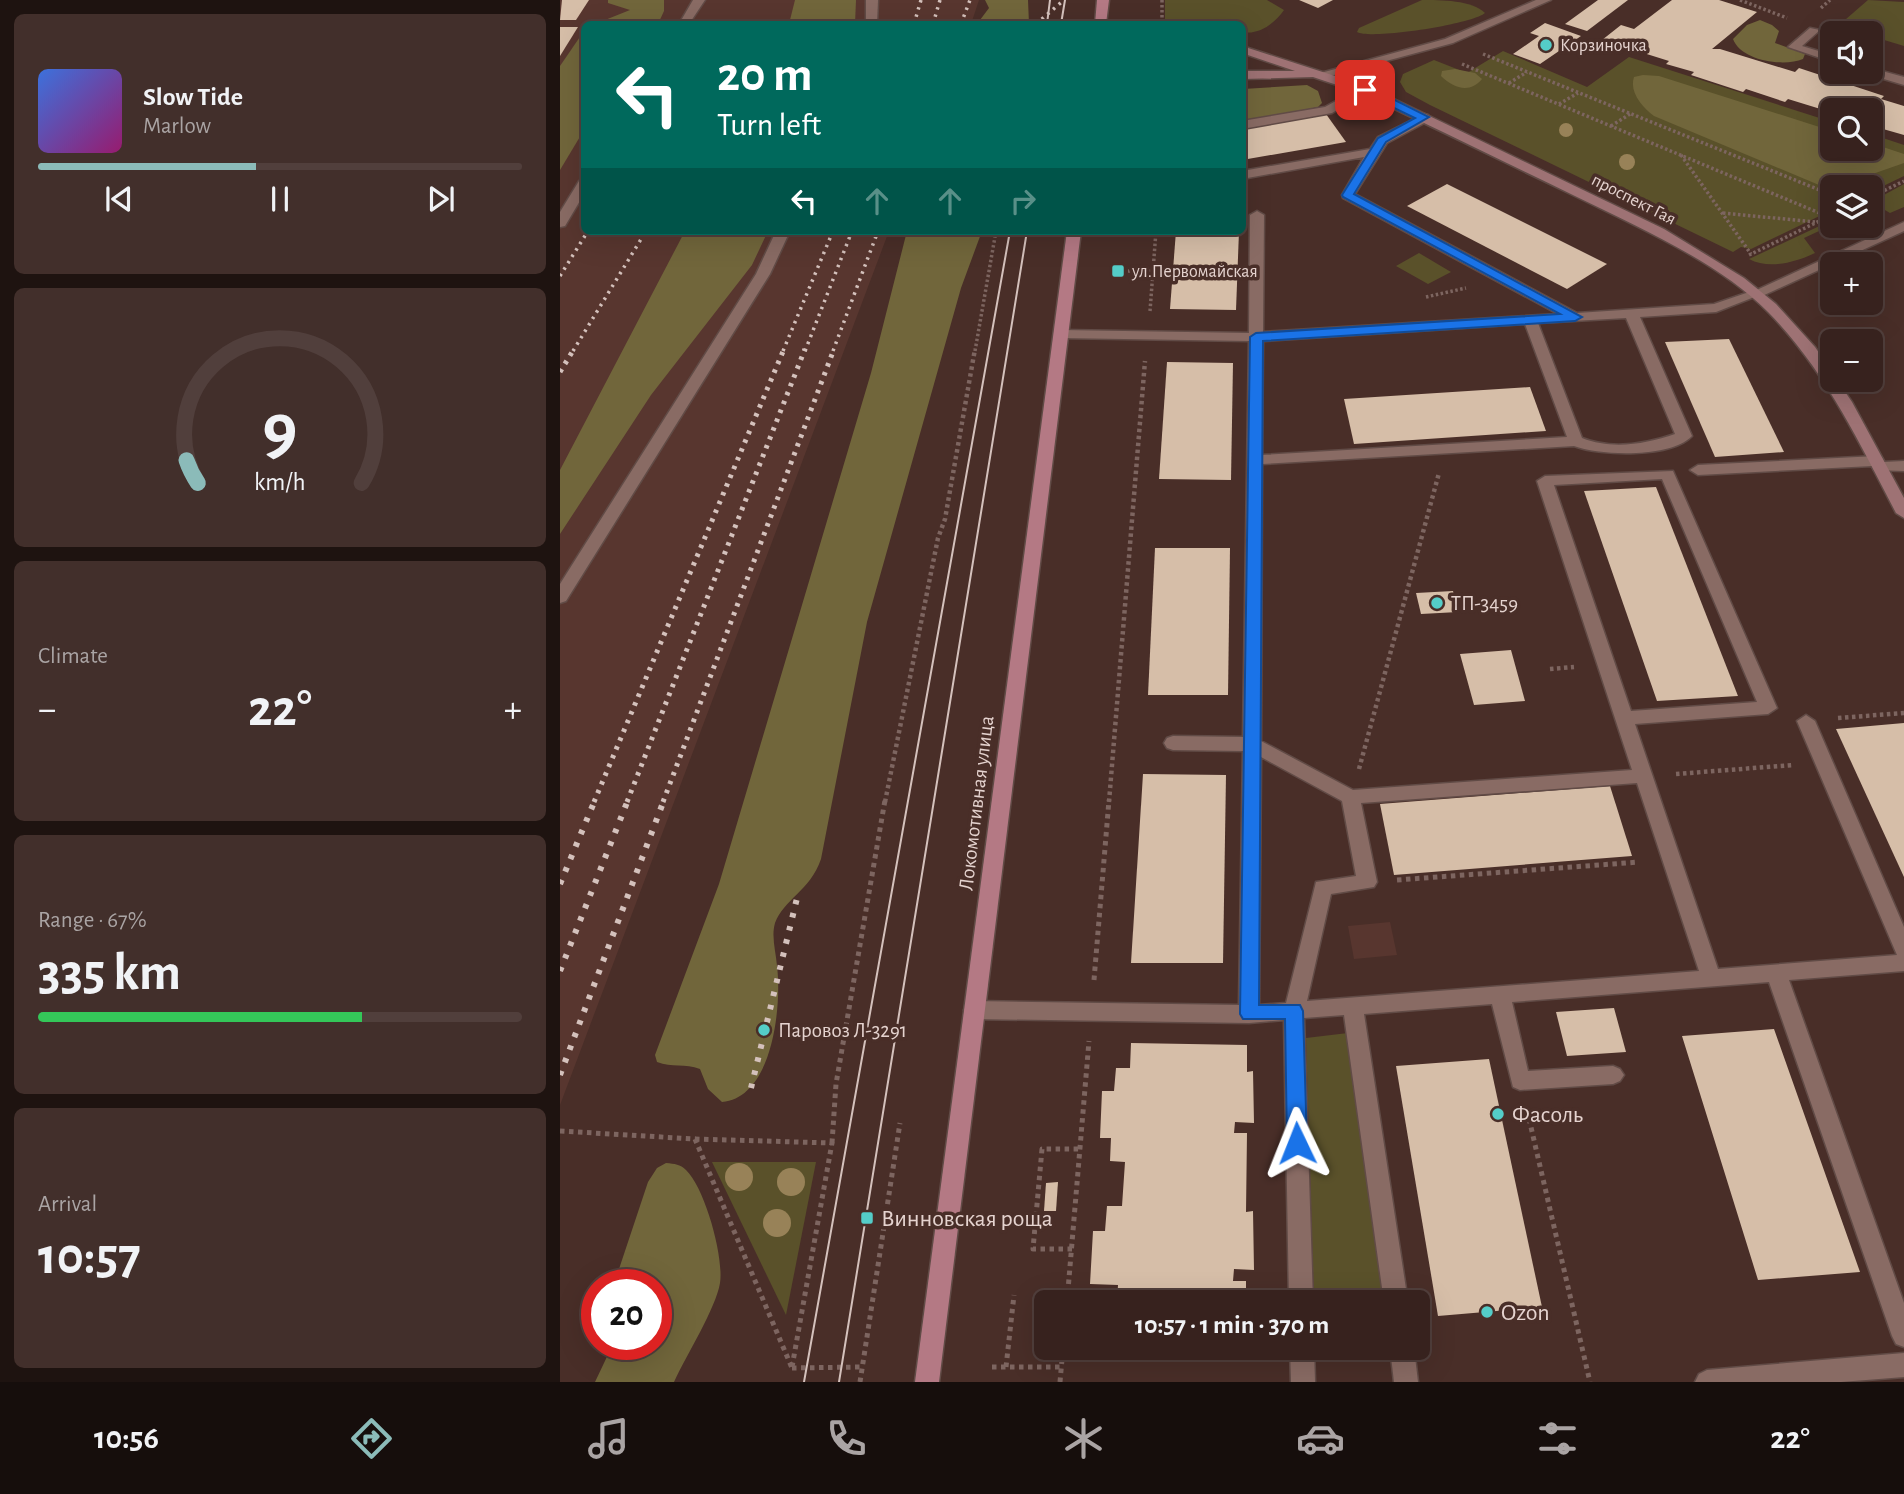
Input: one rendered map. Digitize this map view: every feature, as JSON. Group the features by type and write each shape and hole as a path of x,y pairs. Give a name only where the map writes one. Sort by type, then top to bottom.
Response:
{"main road":[{"path":"1101,21 1103,0"},
{"name":"проспект Гая","path":"1246,50 1323,74 1424,117 1659,232 1721,269 1788,323 1810,350 1845,402 1904,513"},
{"path":"1246,75 1323,74"},
{"name":"Локомотивная улица","path":"927,1382 1073,235"}],"street":[{"path":"686,21 699,0"},
{"path":"872,0 872,21"},
{"path":"1323,74 1449,41 1545,0"},
{"path":"1814,30 1794,47 1820,55"},
{"path":"1883,75 1904,81"},
{"path":"1246,124 1328,110 1365,90"},
{"path":"1424,117 1382,140 1348,195 1575,317"},
{"path":"1246,174 1374,152"},
{"path":"560,223 581,189"},
{"path":"1249,1014 1257,215"},
{"path":"1061,334 1256,337 1716,308 1755,294 1903,229"},
{"path":"560,597 763,274 781,235"},
{"path":"1255,460 1576,441 1591,449 1659,446 1684,436 1632,313"},
{"path":"1530,320 1576,441"},
{"path":"1698,470 1878,464 1904,466"},
{"path":"1624,718 1768,708 1668,474 1545,481 1710,978"},
{"path":"1806,720 1904,950"},
{"path":"1173,743 1252,744 1351,797 1643,776"},
{"path":"1301,1290 1294,1011 1323,887 1367,883 1351,797"},
{"path":"974,1010 1249,1014 1904,962"},
{"path":"1776,972 1904,1336"},
{"path":"1500,994 1520,1081 1614,1074"},
{"path":"1353,1006 1394,1290"},
{"path":"1302,1360 1303,1382"},
{"path":"1403,1360 1406,1382"},
{"path":"1707,1382 1904,1366"}],"path":[{"path":"1162,0 1162,21"},
{"path":"1740,0 1814,30"},
{"path":"1449,41 1820,190"},
{"path":"1422,48 1820,212"},
{"path":"1508,83 1527,72"},
{"path":"1559,104 1578,93"},
{"path":"1611,126 1630,114"},
{"path":"1680,155 1751,254"},
{"path":"1883,191 1904,181"},
{"path":"1722,213 1817,223"},
{"path":"1721,269 1820,222"},
{"path":"792,1368 832,1143 836,1084 874,857 939,538 946,519 995,235"},
{"path":"1068,1290 1156,235"},
{"path":"1118,271 1153,271"},
{"path":"1351,797 1400,621 1415,553 1447,449"},
{"path":"1806,720 1904,713"},
{"path":"1643,776 1824,763"},
{"path":"1367,883 1671,860"},
{"path":"1520,1081 1590,1382"},
{"path":"860,1382 900,1124"},
{"path":"560,1131 664,1138 832,1143"},
{"path":"695,1139 792,1368"},
{"path":"1072,1249 1033,1249 1042,1149 1080,1149"},
{"path":"1006,1367 1014,1295"},
{"path":"1060,1382 1062,1360"},
{"path":"792,1368 863,1367"},
{"path":"992,1367 1061,1367"}],"shaded area":[{"path":"560,0 979,0 972,21 581,21 581,235 887,235 560,1105"},
{"path":"608,0 664,0 664,11 659,21 602,21 630,10 608,3"},
{"path":"795,0 856,0 855,21 790,21"},
{"path":"985,0 1028,0 1029,21 979,21 989,8"},
{"path":"1165,0 1267,0 1284,10 1266,27 1255,32 1246,32 1246,21 1165,19"},
{"path":"1422,0 1464,3 1485,13 1462,22 1422,30 1381,34 1357,32 1359,28"},
{"path":"1868,0 1904,2 1904,46 1883,40 1883,21 1844,21"},
{"path":"1760,20 1779,31 1775,43 1805,54 1803,59 1785,62 1764,60 1745,53 1738,47 1733,39 1747,25"},
{"path":"581,35 581,135 560,170 560,66"},
{"path":"1503,51 1587,87 1629,57 1820,118 1820,161 1883,161 1883,138 1904,145 1904,176 1883,186 1883,175 1820,175 1820,216 1751,249 1741,247 1733,252 1430,105 1406,92 1400,82 1403,74 1434,60 1467,73"},
{"path":"1455,69 1475,73 1482,79 1472,87 1462,88 1441,76 1442,71"},
{"path":"1659,76 1820,127 1820,161 1883,161 1883,147 1904,154 1904,163 1870,175 1820,175 1819,185 1654,116 1635,94 1634,77"},
{"path":"1307,85 1318,91 1322,103 1318,107 1246,121 1246,89"},
{"path":"1904,184 1904,207 1890,213 1883,209 1883,195"},
{"path":"1820,226 1820,231 1804,238 1815,253 1791,262 1774,264 1749,259"},
{"path":"683,235 766,235 752,265 651,395 560,534 560,470"},
{"path":"906,235 981,235 961,288 867,622 821,859 810,879 784,907 775,923 778,1003 770,1047 753,1085 739,1097 722,1102 708,1089 700,1069 663,1064 657,1062 655,1055 719,884 871,373"},
{"path":"1419,253 1451,272 1428,284 1396,266"},
{"path":"1390,922 1397,955 1354,959 1348,926"},
{"path":"1348,1033 1382,1290 1314,1290 1306,1038"},
{"path":"712,1162 816,1162 786,1315"},
{"path":"666,1163 679,1165 693,1179 712,1224 719,1257 720,1283 707,1318 674,1382 595,1382 605,1360 672,1360 672,1269 619,1269 648,1182 657,1168"}],"building":[{"path":"562,0 589,0 576,20 560,20"},
{"path":"1299,0 1333,0 1318,8"},
{"path":"1598,0 1628,0 1587,31 1565,24"},
{"path":"1672,0 1719,0 1757,12 1712,49 1720,49 1795,72 1799,68 1820,75 1820,84 1848,84 1884,96 1820,98 1820,109 1788,99 1785,102 1691,75 1694,72 1666,64 1669,61 1602,40 1621,25 1634,29"},
{"name":"Корзиночка","path":"1545,23 1581,36 1540,64 1513,54 1539,36 1530,33"},
{"path":"560,27 578,27 560,56"},
{"path":"1883,100 1904,106 1904,135 1883,129"},
{"path":"1326,114 1346,142 1246,159 1246,128"},
{"path":"1447,184 1607,264 1567,289 1407,206"},
{"path":"1176,235 1239,235 1236,310 1170,309"},
{"path":"1729,339 1784,452 1715,457 1665,342"},
{"path":"1167,362 1233,363 1231,480 1159,479"},
{"path":"1530,387 1546,431 1354,444 1344,399"},
{"path":"1656,487 1738,696 1657,701 1584,491"},
{"path":"1155,548 1230,548 1228,695 1148,695"},
{"name":"ТП-3459","path":"1453,591 1458,612 1421,614 1416,593"},
{"path":"1511,650 1525,701 1474,705 1460,654"},
{"path":"1904,723 1904,877 1836,729"},
{"path":"1143,774 1226,775 1223,963 1131,963"},
{"path":"1610,786 1632,856 1394,875 1380,804"},
{"path":"1614,1008 1626,1052 1567,1056 1556,1012"},
{"path":"1774,1029 1860,1272 1758,1280 1682,1036"},
{"path":"1131,1043 1247,1045 1247,1072 1253,1071 1254,1123 1235,1122 1234,1133 1247,1133 1246,1212 1253,1211 1254,1270 1234,1269 1233,1281 1246,1281 1246,1290 1118,1290 1118,1285 1090,1284 1093,1231 1105,1231 1107,1206 1122,1206 1125,1162 1110,1161 1111,1138 1100,1138 1102,1091 1114,1091 1116,1068 1130,1068"},
{"path":"1489,1059 1542,1307 1438,1316 1396,1066"},
{"path":"1058,1182 1056,1211 1044,1211 1046,1183"}],"tram line":[{"path":"1047,21 1050,0"},
{"path":"1062,21 1065,0"},
{"path":"804,1382 1009,235"},
{"path":"839,1382 1026,235"}],"railway":[{"path":"915,21 921,0"},
{"path":"934,21 940,0"},
{"path":"962,21 970,0"},
{"path":"1040,21 1064,0"},
{"path":"560,276 586,235"},
{"path":"573,351 644,235"},
{"path":"783,351 831,235"},
{"path":"805,351 850,235"},
{"path":"833,351 876,235"},
{"path":"560,372 574,349"},
{"path":"594,802 784,349"},
{"path":"627,802 805,349"},
{"path":"663,802 834,349"},
{"path":"560,884 595,800"},
{"path":"560,971 628,800"},
{"path":"560,1075 664,800"},
{"path":"751,1088 798,894"}],"place":[{"name":"Корзиночка","path":"1546,45"},
{"name":"ул.Первомайская","path":"1118,271"},
{"name":"ТП-3459","path":"1437,603"},
{"name":"Паровоз Л-3291","path":"764,1030"},
{"name":"Фасоль","path":"1498,1114"},
{"name":"Винновская роща","path":"867,1218"},
{"name":"Ozon","path":"1487,1312"}],"route":[{"path":"1297,1143 1294,1011 1249,1014 1256,337 1575,317 1348,195 1382,140 1424,117 1365,90"}]}
